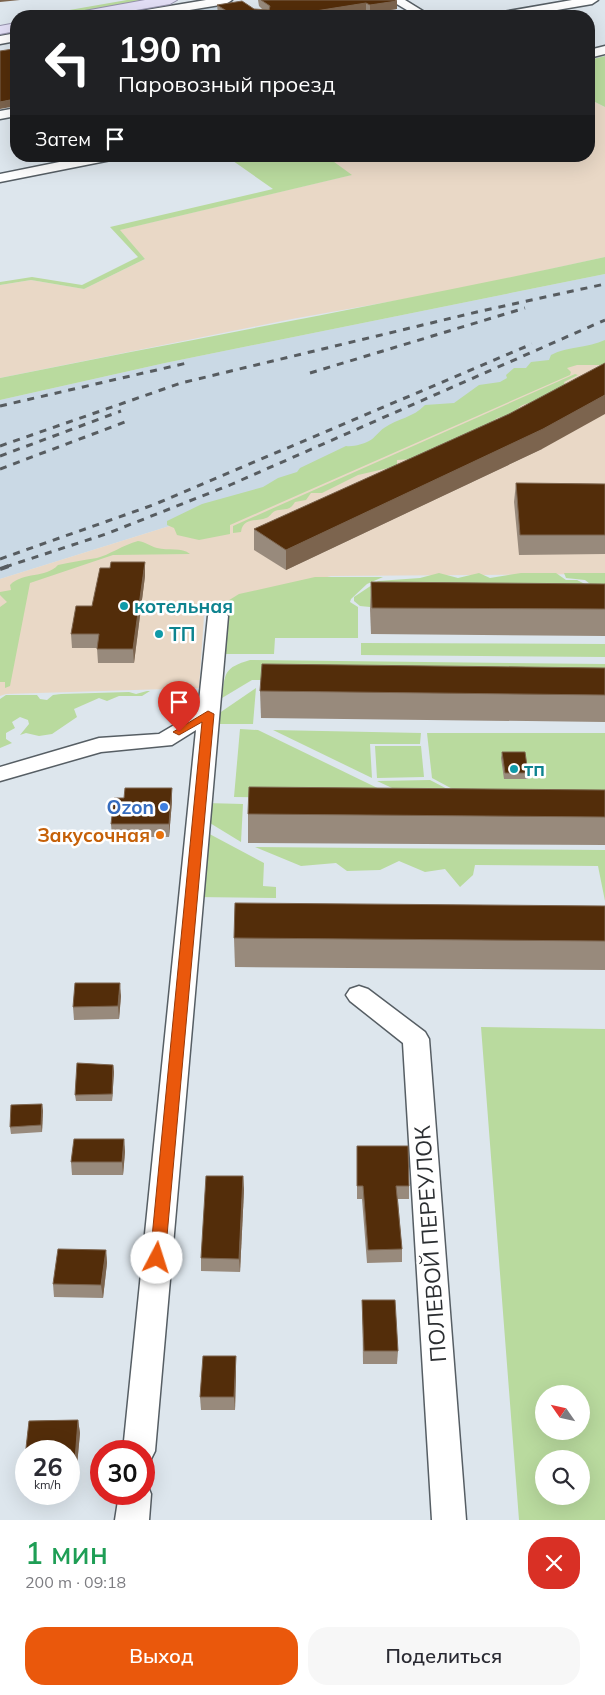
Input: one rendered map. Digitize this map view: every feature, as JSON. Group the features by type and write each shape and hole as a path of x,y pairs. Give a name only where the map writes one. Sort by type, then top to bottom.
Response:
{"main road":[{"path":"113,10 170,0"}],"street":[{"path":"168,10 226,0"},
{"path":"396,0 414,10"},
{"path":"536,10 592,0"},
{"path":"0,178 81,162"},
{"path":"140,1440 218,616"},
{"path":"0,774 99,745 164,740 208,714"},
{"name":"ПОЛЕВОЙ ПЕРЕУЛОК","path":"359,995 416,1039 449,1520"},
{"path":"132,1520 134,1505"}],"shaded area":[{"path":"230,2 242,10 184,10"},
{"path":"595,102 605,107 605,257 461,289 292,319 0,378 0,285 31,280 84,289 145,259 119,230 351,175 334,162 595,162"},
{"path":"605,274 605,342 208,514 0,579 0,400 165,363"},
{"path":"605,342 605,574 331,576 232,601 205,602 199,688 6,694 0,696 0,579 208,514"}],"green space":[{"path":"127,0 147,0 90,10 70,10"},
{"path":"605,56 605,107 595,102 595,58"},
{"path":"235,162 334,162 352,175 120,230 145,259 84,289 31,280 0,285 0,282 32,277 82,285 138,257 110,227 273,189"},
{"path":"605,257 605,274 165,363 0,400 0,378 454,289"},
{"path":"605,340 605,365 577,365 567,368 571,372 570,375 230,525 230,534 199,540 177,535 174,528 167,525 167,521 202,504 263,487 278,478 297,472 300,468 346,446 355,446 367,442 384,428 416,413 425,405 454,403 479,385 500,382 507,378 506,375 514,368 526,368 531,362 549,360 551,355 558,352"},
{"path":"575,374 578,375 564,382 566,386 523,405 517,409 515,414 497,418 489,426 481,427 413,459 397,460 397,466 358,475 322,493 311,493 306,500 295,502 288,508 275,511 262,519 247,522 242,527 241,532 233,533 233,526"},
{"path":"138,541 161,549 179,550 190,554 113,555 30,583 10,686 5,688 5,682 0,682 0,607 7,602 0,595 0,592 11,590 10,585 22,578 47,572 58,565 102,557"},
{"path":"439,573 458,578 479,573 490,578 521,573 556,573 566,580 577,580 589,586 605,608 370,607 360,606 354,601 354,597 378,581 420,578"},
{"path":"564,573 605,573 605,596 585,580 566,578"},
{"path":"315,577 383,577 367,584 351,599 350,602 358,607 358,638 275,638 274,654 222,654 226,602 239,594"},
{"path":"361,643 605,644 605,657 361,655"},
{"path":"250,660 605,664 605,681 252,680 222,698 227,672 235,666"},
{"path":"256,688 253,724 214,724 215,716"},
{"path":"150,691 142,696 119,696 107,701 99,698 74,709 77,717 52,734 39,736 26,733 20,735 29,724 28,720 20,717 12,722 15,728 6,733 6,739 12,743 0,748 0,699 6,695 37,695 40,699 47,700 53,695 61,694 129,692 136,694"},
{"path":"240,729 258,730 398,798 234,797"},
{"path":"273,730 421,733 420,744 370,744 372,778"},
{"path":"427,733 605,733 605,793 460,793 432,778"},
{"path":"375,746 421,746 424,777 377,778"},
{"path":"430,780 457,794 405,794 377,781"},
{"path":"206,803 243,804 241,842 205,820"},
{"path":"202,830 264,863 263,886 276,887 276,898 197,897"},
{"path":"255,847 605,850 605,901 598,866 475,865 473,875 460,887 445,869 425,872 399,861 380,870 347,871 336,863 301,866"},
{"path":"481,1027 605,1029 605,1520 519,1520"}],"building":[{"path":"261,0 397,1 370,5 366,3 322,10 269,10 270,6"},
{"path":"242,1 254,9 269,10 225,10 217,5"},
{"path":"10,49 10,100 0,102 0,51"},
{"path":"605,363 605,395 543,429 286,550 254,529 509,414"},
{"path":"516,483 605,484 605,535 520,535"},
{"path":"111,562 145,562 133,649 97,649 99,634 71,634 76,606 92,606 100,568 110,568"},
{"path":"371,582 605,584 605,609 372,608"},
{"path":"262,664 605,668 605,695 260,691"},
{"name":"тп","path":"502,752 525,752 528,773 505,773"},
{"path":"249,787 605,790 605,817 248,814"},
{"path":"125,788 172,788 169,824 111,824 114,798 124,798"},
{"path":"235,903 605,906 605,941 234,938"},
{"path":"75,983 120,983 118,1006 73,1007"},
{"path":"77,1063 113,1065 112,1094 75,1095"},
{"path":"42,1104 41,1125 10,1127 11,1105"},
{"path":"74,1139 124,1139 122,1162 71,1162"},
{"path":"357,1146 408,1146 409,1186 396,1186 402,1249 368,1250 363,1186 357,1186"},
{"path":"206,1176 243,1176 239,1259 201,1258"},
{"path":"58,1249 106,1250 101,1285 53,1284"},
{"path":"362,1300 395,1300 398,1351 364,1351"},
{"path":"203,1356 236,1356 234,1397 200,1397"},
{"path":"78,1420 77,1440 27,1440 29,1421"}],"railway":[{"path":"0,446 181,383 481,311 605,284"},
{"path":"310,373 525,308"},
{"path":"5,567 106,534 230,485 605,320"},
{"path":"0,559 153,505 532,344"},
{"path":"0,406 187,363"},
{"path":"0,456 121,411"},
{"path":"0,469 125,422"},
{"path":"0,569 9,566"}],"place":[{"name":"котельная","path":"124,606"},
{"name":"ТП","path":"159,634"},
{"name":"тп","path":"514,769"},
{"name":"Ozon","path":"164,807"},
{"name":"Закусочная","path":"160,835"}],"route":[{"path":"157,1258 208,714 179,732"}]}
